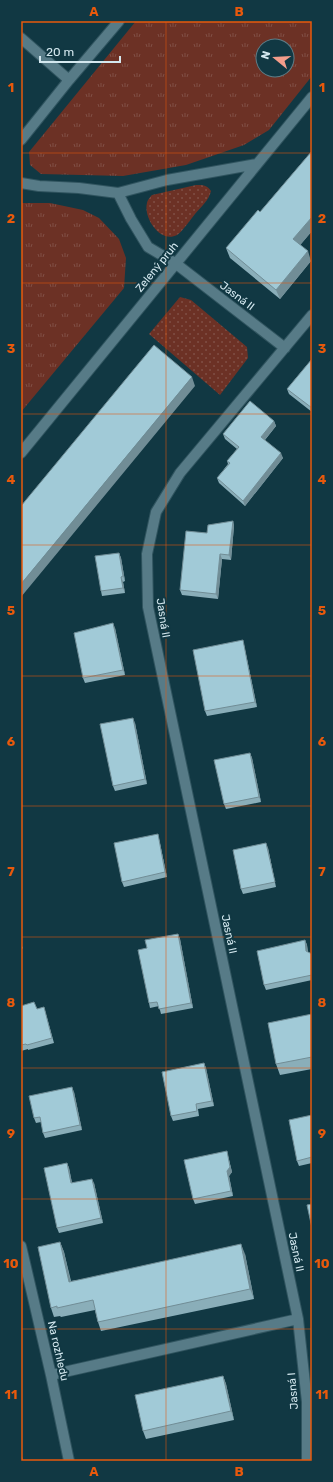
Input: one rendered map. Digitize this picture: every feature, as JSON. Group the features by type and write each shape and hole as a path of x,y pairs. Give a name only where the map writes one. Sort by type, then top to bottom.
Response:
{"street":[{"path":"21,140 119,21"},
{"path":"21,38 69,80"},
{"name":"Zelený pruh","path":"21,453 312,97"},
{"path":"21,183 118,193 167,180 256,164"},
{"name":"Jasná II","path":"118,193 131,219 148,246 175,263 285,348"},
{"name":"Jasná II","path":"298,1319 148,607 147,554 156,512 180,473 312,315"},
{"name":"Na rozhledu","path":"21,1246 52,1375 69,1461"},
{"path":"52,1375 298,1319"},
{"name":"Jasná I","path":"298,1319 307,1402 307,1461"}],"green space":[{"path":"136,21 312,21 312,76 269,130 244,145 186,165 123,176 41,174 30,165 29,152"},
{"path":"196,185 205,186 211,191 204,203 177,235 171,237 159,233 150,222 146,209 147,203 152,195"},
{"path":"21,203 50,203 83,210 99,218 119,239 126,258 124,288 21,412"},
{"path":"180,297 191,300 247,347 248,358 220,395 149,334"}],"building":[{"path":"312,151 312,217 293,239 308,251 276,290 226,248 258,210 260,212"},
{"path":"154,345 192,377 21,584 21,506"},
{"path":"312,359 312,408 287,389"},
{"path":"250,401 274,421 261,437 281,453 243,501 217,478 230,463 227,461 239,447 223,434"},
{"path":"233,521 229,555 220,554 216,594 180,590 186,531 207,533 208,525"},
{"path":"119,553 123,576 121,577 123,588 101,591 95,556"},
{"path":"113,623 123,670 83,678 74,633"},
{"path":"243,640 255,702 205,711 193,650"},
{"path":"133,718 145,779 113,786 100,724"},
{"path":"250,753 259,797 224,804 214,760"},
{"path":"158,834 165,872 122,882 114,843"},
{"path":"266,843 275,882 241,889 233,850"},
{"path":"178,934 191,1003 159,1009 157,1002 149,1003 138,950 147,948 145,940"},
{"path":"305,940 306,951 312,954 312,975 264,985 257,951"},
{"path":"34,1002 37,1009 44,1007 52,1038 27,1045 21,1045 21,1006"},
{"path":"312,1014 312,1057 276,1064 268,1023"},
{"path":"204,1063 212,1101 196,1104 197,1111 171,1116 162,1072"},
{"path":"72,1087 80,1125 43,1133 40,1117 34,1118 29,1096"},
{"path":"312,1115 312,1157 297,1161 289,1120"},
{"path":"227,1151 230,1167 227,1171 231,1191 193,1199 184,1160"},
{"path":"67,1163 71,1183 92,1179 101,1218 57,1228 44,1168"},
{"path":"312,1204 312,1228 307,1205"},
{"path":"60,1242 69,1282 241,1244 250,1289 98,1322 93,1300 51,1308 38,1247"},
{"path":"223,1376 231,1411 143,1431 135,1395"}]}
